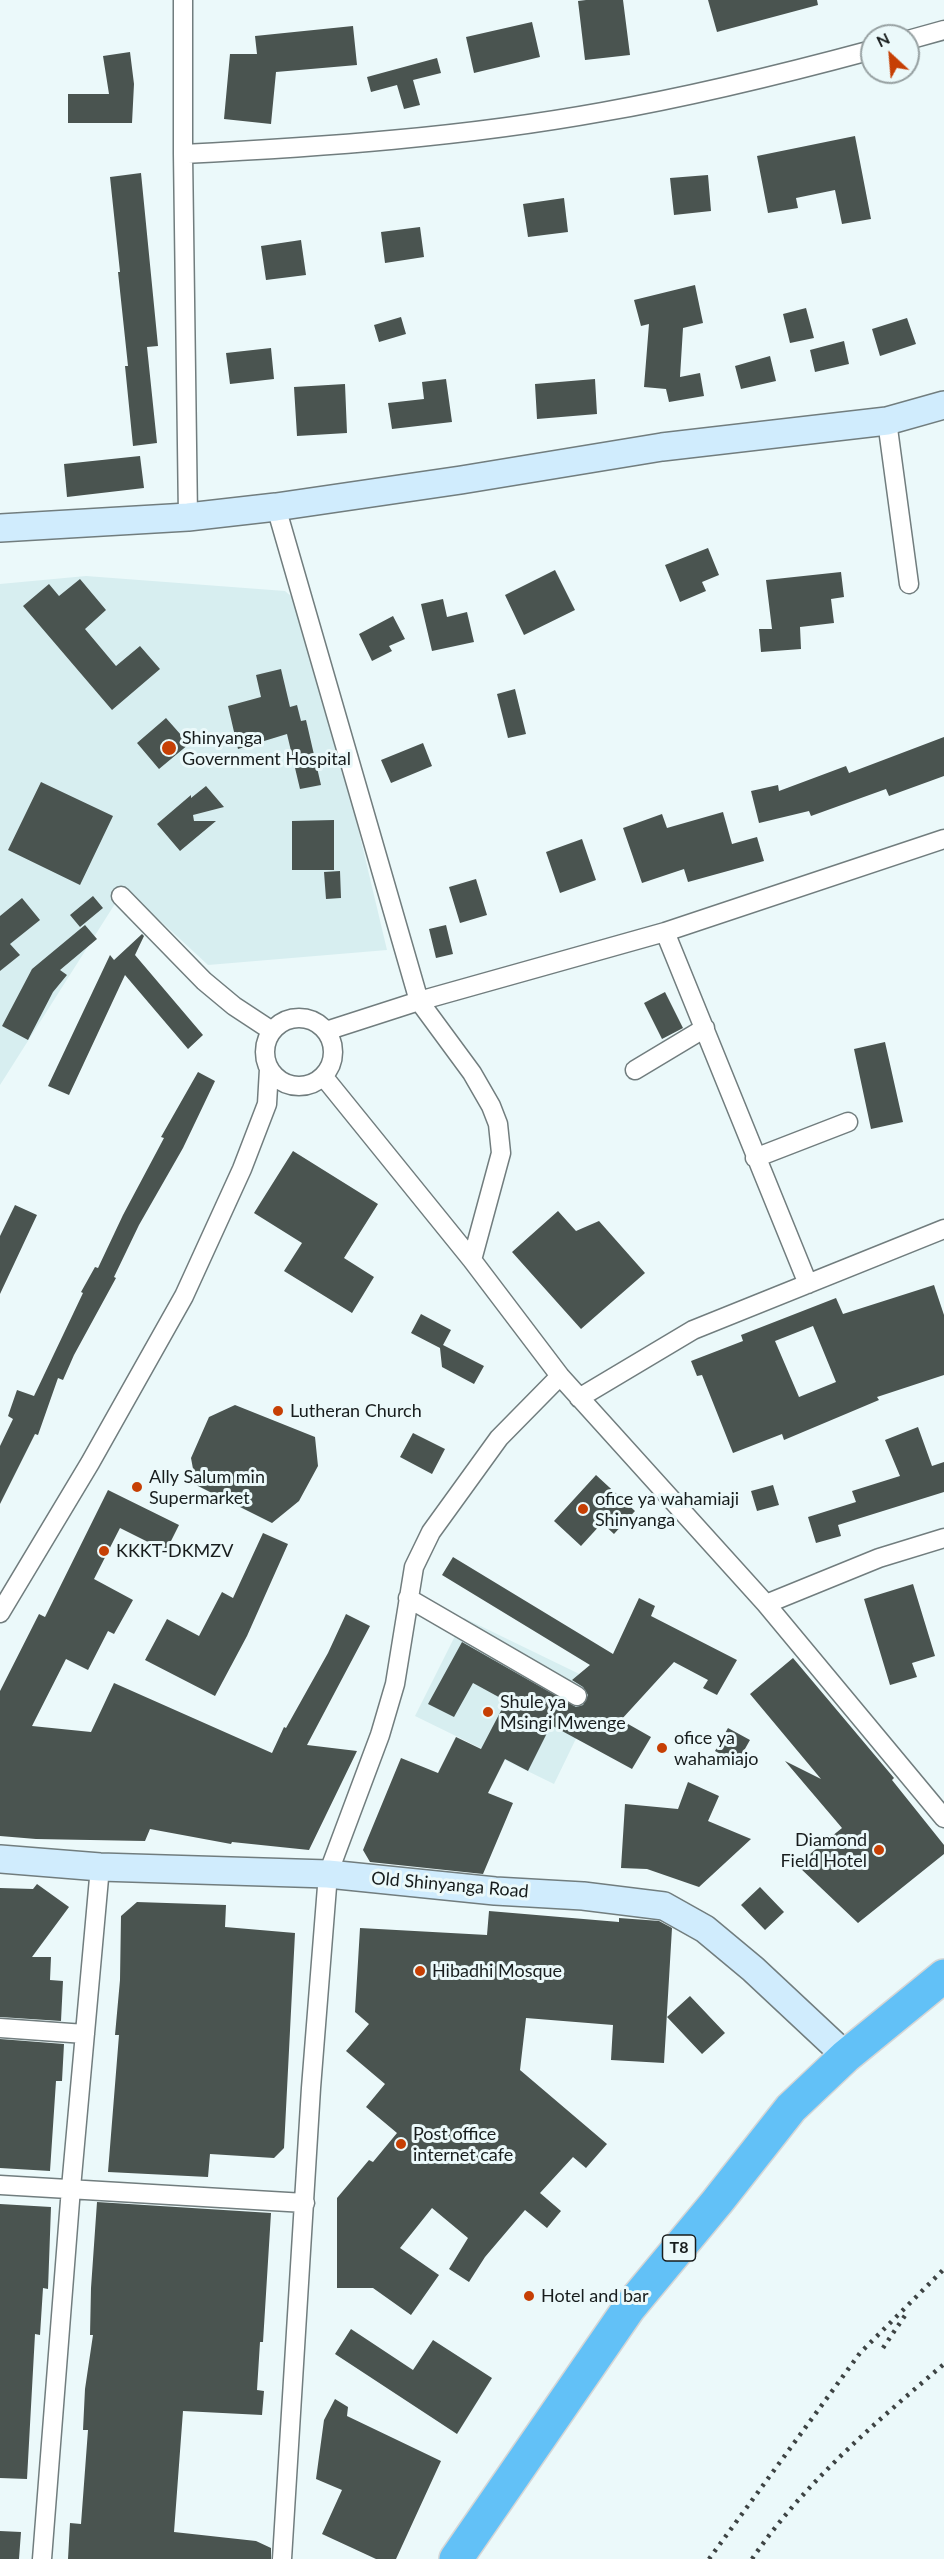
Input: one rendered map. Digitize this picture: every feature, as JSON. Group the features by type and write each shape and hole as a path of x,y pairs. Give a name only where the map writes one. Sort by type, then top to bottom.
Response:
{"highway":[{"name":"T8","path":"456,2559 629,2308 717,2202 790,2108 846,2056 944,1976"}],"street":[{"path":"183,0 188,517"},
{"path":"920,37 944,30"},
{"path":"183,154 292,149 434,136 600,113 717,90 860,53"},
{"path":"0,528 188,517 276,507 662,447 887,421 944,405"},
{"path":"887,421 909,584"},
{"path":"276,507 419,1001 476,1079 496,1116 501,1153 471,1260"},
{"path":"326,1031 419,1001 665,932 944,839"},
{"path":"121,896 204,981 234,1006 272,1031"},
{"path":"665,932 808,1284"},
{"path":"0,1613 90,1463 184,1296 237,1179 267,1104 269,1068 265,1049 272,1031 288,1019 302,1018 315,1022 326,1031 332,1042 333,1054 330,1066 322,1076 309,1084 292,1085 277,1078 269,1068"},
{"path":"635,1070 705,1028"},
{"path":"322,1076 471,1260 560,1376 766,1604 944,1818"},
{"path":"755,1158 848,1122"},
{"path":"579,1398 693,1330 944,1229"},
{"path":"282,2559 311,2088 328,1874 380,1735 395,1684 414,1567 431,1532 499,1438 560,1376"},
{"path":"766,1604 879,1558 944,1538"},
{"path":"408,1598 577,1696"},
{"name":"Old Shinyanga Road","path":"0,1859 100,1867 328,1874 495,1891 583,1896 664,1906 705,1929 753,1969 846,2056"},
{"path":"42,2559 71,2188 100,1867"},
{"path":"0,2028 85,2034"},
{"path":"0,2185 305,2203"}],"shaded area":[{"name":"Shinyanga Government Hospital","path":"86,576 285,591 306,609 387,950 208,965 125,888 0,1085 0,584"},
{"path":"464,1618 602,1685 554,1784 415,1716"}],"building":[{"path":"623,0 630,55 585,60 578,1"},
{"path":"708,0 817,0 818,5 717,32"},
{"path":"532,22 540,57 474,73 466,37"},
{"path":"353,26 357,65 276,72 271,124 224,119 230,54 257,54 255,36"},
{"path":"130,52 134,84 132,123 68,123 68,94 109,94 103,56"},
{"path":"437,58 441,73 413,80 420,105 404,109 397,85 371,92 367,77"},
{"path":"855,136 871,219 842,224 835,190 796,198 798,208 768,213 757,156"},
{"path":"141,173 158,346 147,347 157,443 133,446 125,366 128,366 118,272 120,272 110,177"},
{"path":"708,175 711,211 674,215 670,178"},
{"path":"564,198 568,232 528,237 523,204"},
{"path":"420,227 424,257 385,263 381,232"},
{"path":"301,240 306,275 266,280 261,246"},
{"path":"695,285 703,323 683,328 680,377 700,373 704,396 669,402 666,389 644,387 649,324 641,326 634,300"},
{"path":"806,308 814,338 790,343 783,314"},
{"path":"401,317 406,334 379,342 374,325"},
{"path":"907,318 916,344 880,356 872,329"},
{"path":"844,341 849,364 815,372 810,350"},
{"path":"271,348 274,379 230,384 226,353"},
{"path":"770,356 776,381 741,389 735,366"},
{"path":"446,379 452,422 392,429 388,403 424,399 422,382"},
{"path":"595,379 597,414 537,419 535,384"},
{"path":"345,384 347,433 297,436 294,387"},
{"path":"140,456 144,488 67,497 64,464"},
{"path":"708,548 719,575 702,582 706,591 680,602 665,565"},
{"path":"555,570 575,610 524,635 505,595"},
{"path":"841,572 844,597 831,599 834,623 800,627 801,649 761,652 759,629 772,629 766,580"},
{"path":"80,579 106,610 85,629 116,666 140,646 160,669 112,710 23,606 49,584 59,596"},
{"path":"443,599 447,617 467,612 474,642 432,651 421,604"},
{"path":"393,616 405,639 389,646 392,651 372,661 359,634"},
{"path":"281,669 290,707 297,705 301,721 306,720 321,785 300,789 287,734 238,749 228,706 261,697 256,675"},
{"path":"515,689 526,734 508,738 497,694"},
{"path":"166,718 189,744 159,769 137,743"},
{"path":"944,737 944,776 889,796 886,789 811,816 809,811 759,823 751,791 778,785 779,791 846,766 849,773"},
{"path":"423,743 432,766 391,783 381,760"},
{"path":"41,782 113,816 80,885 8,850"},
{"path":"206,786 224,807 193,815 194,821 216,821 180,851 157,824 191,795 191,798"},
{"path":"723,812 732,844 757,837 764,861 688,882 684,869 642,883 623,828 662,814 667,828"},
{"path":"334,820 334,870 292,870 292,821"},
{"path":"582,839 596,880 560,893 546,852"},
{"path":"340,871 341,898 326,899 324,872"},
{"path":"476,879 487,915 460,923 449,887"},
{"path":"93,896 103,908 80,927 70,915"},
{"path":"22,898 40,920 10,944 20,955 0,971 0,916"},
{"path":"85,925 97,939 60,970 67,975 53,992 28,1040 2,1026 32,969"},
{"path":"446,925 453,954 436,958 429,929"},
{"path":"142,934 144,936 135,955 203,1035 188,1049 125,975 69,1095 48,1086 110,955 114,960"},
{"path":"665,992 683,1028 662,1039 644,1003"},
{"path":"885,1042 903,1122 871,1129 854,1049"},
{"path":"198,1072 215,1081 183,1148 139,1225 114,1277 116,1278 63,1380 58,1378 38,1435 35,1434 0,1504 0,1446 13,1419 8,1416 17,1390 34,1396 83,1293 81,1292 95,1267 98,1268 164,1138 161,1137"},
{"path":"293,1151 378,1204 344,1258 374,1277 352,1313 284,1271 302,1243 254,1213"},
{"path":"15,1205 37,1215 0,1294 0,1236"},
{"path":"558,1211 576,1231 599,1221 645,1273 581,1329 512,1252"},
{"path":"934,1285 944,1315 944,1375 877,1397 879,1400 784,1440 782,1434 733,1453 702,1375 697,1376 691,1361 743,1341 741,1335 836,1298 843,1314","holes":["813,1326 836,1382 799,1397 775,1341"]},
{"path":"421,1314 451,1330 443,1345 484,1366 474,1384 442,1367 440,1348 411,1333"},
{"path":"235,1405 315,1437 318,1466 299,1501 272,1523 196,1485 191,1458 209,1417"},
{"path":"918,1427 932,1466 944,1462 944,1492 838,1525 841,1536 816,1543 808,1517 856,1502 852,1491 900,1476 885,1440"},
{"path":"413,1433 445,1449 432,1474 400,1457"},
{"path":"596,1475 635,1511 614,1534 602,1523 581,1546 554,1521"},
{"path":"773,1485 779,1505 757,1511 751,1491"},
{"path":"108,1490 179,1525 166,1551 120,1528 94,1579 133,1600 114,1634 108,1631 88,1670 66,1659 32,1726 91,1732 114,1683 272,1753 284,1727 286,1728 328,1653 346,1614 370,1626 307,1745 357,1751 309,1850 232,1842 231,1844 150,1829 145,1841 0,1836 0,1691 39,1614 45,1617"},
{"path":"263,1533 288,1544 247,1636 215,1696 145,1660 167,1619 199,1636 222,1592 233,1598"},
{"path":"453,1557 613,1654 639,1598 655,1606 651,1616 737,1660 717,1695 703,1688 708,1680 674,1662 621,1720 651,1737 632,1769 551,1725 528,1771 505,1759 488,1793 513,1803 483,1874 370,1862 363,1850 401,1758 438,1773 456,1737 481,1749 506,1701 473,1683 454,1717 428,1704 462,1642 576,1707 583,1705 588,1695 583,1687 572,1680 590,1665 442,1575"},
{"path":"913,1584 935,1656 912,1663 917,1677 890,1685 864,1599"},
{"path":"793,1658 894,1778 892,1780 944,1845 944,1854 858,1923 799,1867 805,1858 842,1828 785,1761 821,1779 750,1694"},
{"path":"728,1728 750,1740 737,1763 715,1751"},
{"path":"688,1782 719,1796 708,1821 751,1839 699,1887 647,1869 621,1868 625,1804 678,1809"},
{"path":"37,1884 69,1907 32,1957 51,1957 50,1980 63,1981 61,2021 0,2017 0,1888 33,1889"},
{"path":"760,1887 784,1912 765,1930 741,1905"},
{"path":"137,1902 226,1905 225,1927 295,1933 284,2148 274,2158 210,2154 208,2177 108,2172 119,2035 115,2035 120,1980 121,1916"},
{"path":"489,1911 619,1922 619,1918 659,1921 672,1928 664,2063 611,2060 613,2025 526,2018 520,2070 607,2144 586,2168 573,2157 540,2193 561,2211 547,2228 525,2210 485,2257 469,2282 449,2269 468,2238 432,2208 400,2248 439,2275 411,2315 373,2288 337,2288 337,2198 369,2160 373,2162 397,2133 366,2107 385,2084 346,2051 369,2024 355,2012 360,1928 487,1935"},
{"path":"690,1996 725,2033 702,2054 667,2017"},
{"path":"0,2039 64,2044 62,2081 56,2081 50,2171 0,2168"},
{"path":"97,2202 271,2213 263,2342 260,2342 257,2390 264,2391 262,2415 183,2411 174,2532 256,2541 271,2548 271,2559 68,2559 70,2523 81,2524 88,2430 83,2430 85,2389 93,2335 90,2335 91,2288"},
{"path":"0,2204 51,2207 48,2289 43,2288 40,2335 35,2334 27,2479 0,2478"},
{"path":"351,2329 413,2370 433,2340 492,2378 457,2434 335,2354"},
{"path":"335,2399 348,2407 347,2416 441,2461 396,2559 376,2559 322,2534 342,2490 316,2479 324,2420"},
{"path":"0,2531 21,2532 19,2559 0,2559"}],"railway":[{"path":"709,2559 860,2353 944,2269"},
{"path":"883,2348 908,2311"},
{"path":"752,2559 772,2531 817,2479 944,2364"}],"place":[{"name":"Shinyanga Government Hospital","path":"169,748"},
{"name":"Lutheran Church","path":"278,1411"},
{"name":"Ally Salum min Supermarket","path":"137,1487"},
{"name":"ofice ya wahamiaji Shinyanga","path":"583,1509"},
{"name":"KKKT-DKMZV","path":"104,1551"},
{"name":"Shule ya Msingi Mwenge","path":"488,1712"},
{"name":"ofice ya wahamiajo","path":"662,1748"},
{"name":"Diamond Field Hotel","path":"879,1850"},
{"name":"Hibadhi Mosque","path":"420,1971"},
{"name":"Post office internet cafe","path":"401,2144"},
{"name":"Hotel and bar","path":"529,2296"}]}
